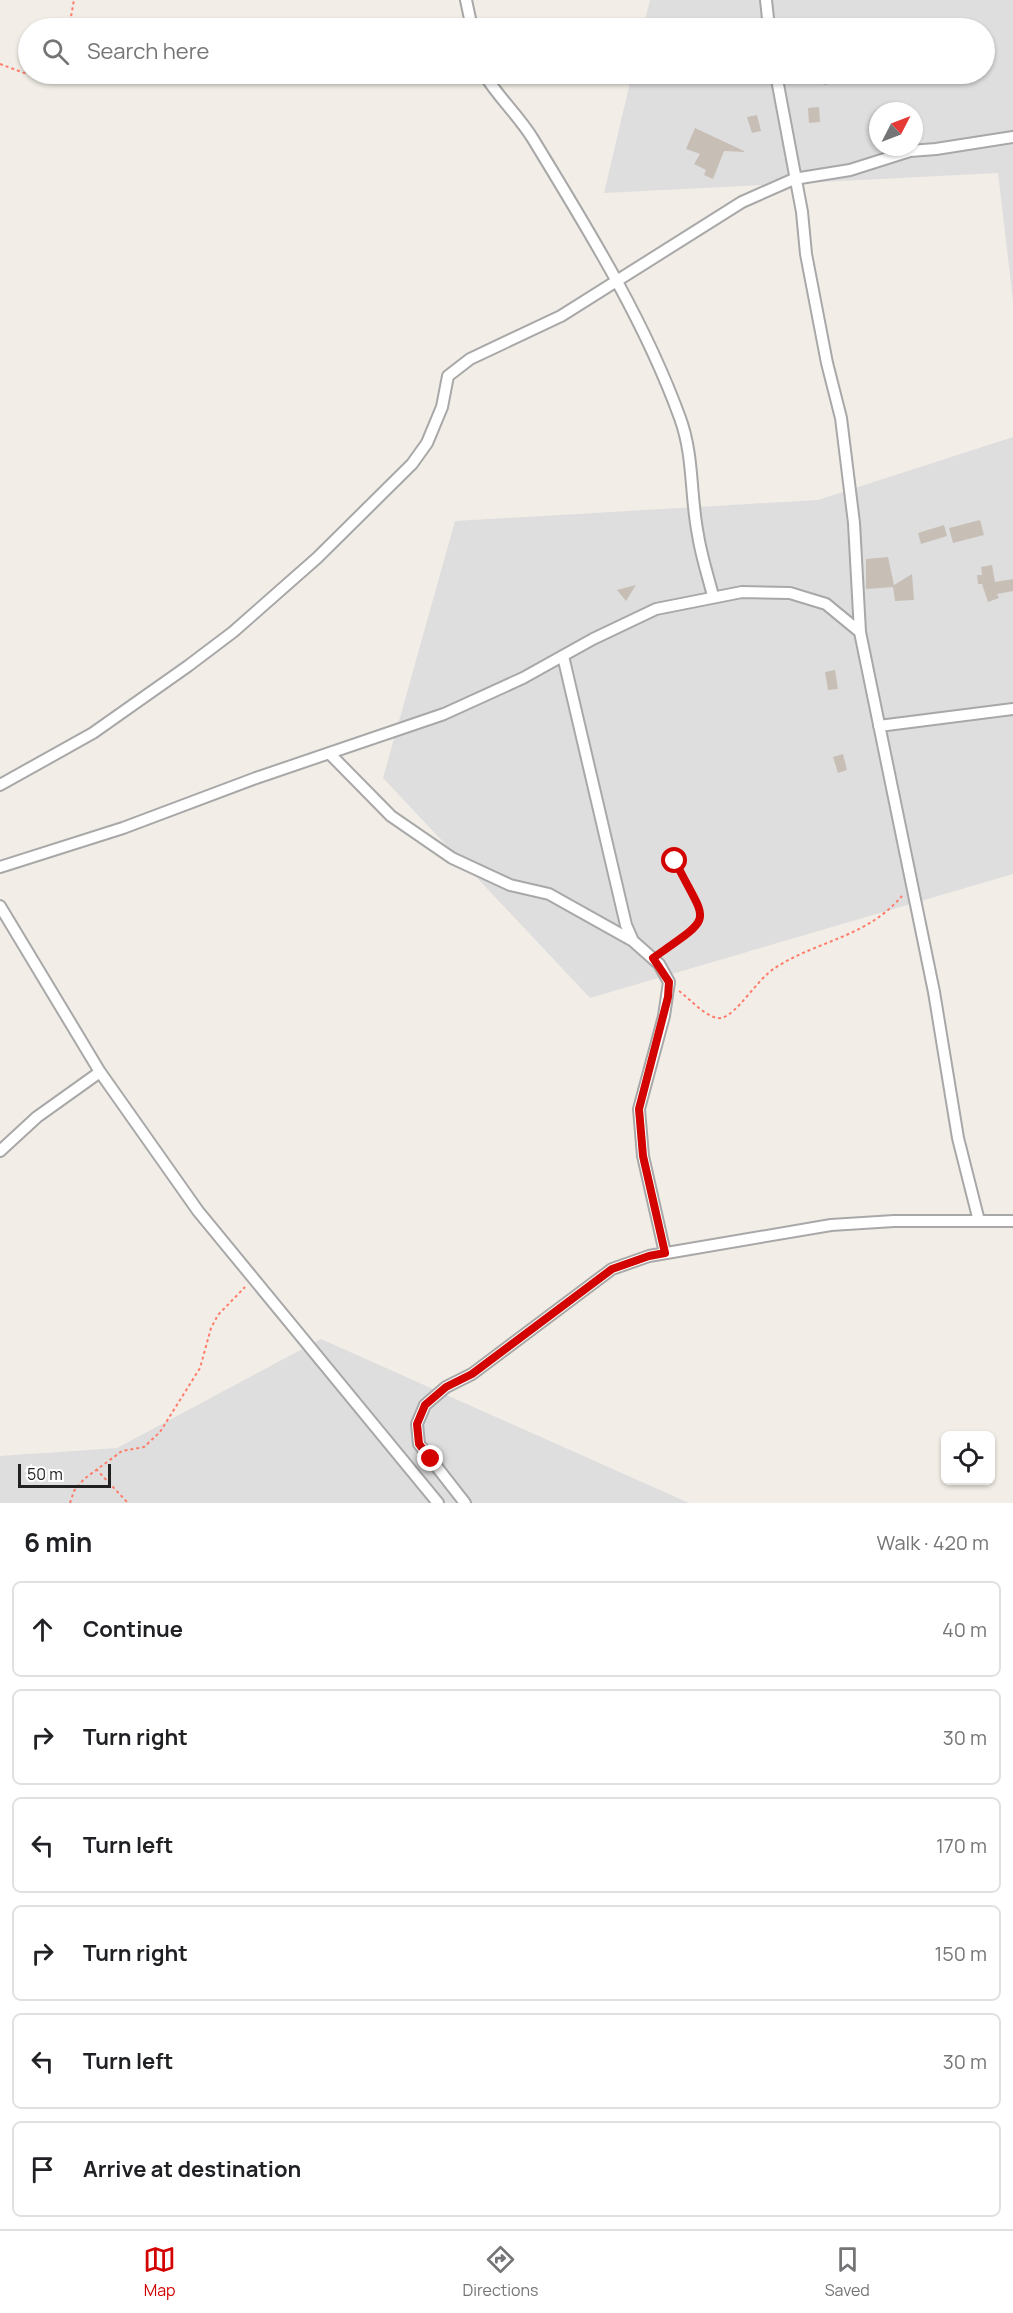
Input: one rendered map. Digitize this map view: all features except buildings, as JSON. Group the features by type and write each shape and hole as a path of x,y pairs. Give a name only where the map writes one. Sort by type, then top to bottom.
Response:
{"street":[{"path":"466,0 470,18"},
{"path":"766,0 768,18"},
{"path":"492,84 532,138 616,280 680,418 692,466 697,533 713,596"},
{"path":"778,84 802,212 806,254 827,363 841,418 854,523 860,632 934,992 958,1138 979,1221"},
{"path":"0,785 93,734 188,666 233,632 317,558 412,464 427,443 442,407 448,376 470,358 561,316 733,207 794,179 850,170 910,151 1013,137"},
{"path":"0,867 66,844 123,828 256,778 444,714 522,678 656,609 742,592 790,593 826,604 860,632"},
{"path":"563,656 626,925 633,941"},
{"path":"879,726 1013,709"},
{"path":"330,754 391,816 452,858 510,885 549,894 633,941 653,958 669,982 664,1016 639,1109 643,1156 665,1253"},
{"path":"0,906 100,1071 198,1211 438,1503"},
{"path":"0,1151 37,1117 100,1071"},
{"path":"465,1503 419,1444 417,1424 425,1405 446,1387 472,1374 612,1269 649,1256 831,1225 894,1221 1013,1221"}],"path":[{"path":"71,18 74,0"},
{"path":"0,64 18,71"},
{"path":"653,958 692,932 701,921 702,911 698,901 684,881 675,861"},
{"path":"669,982 712,1017 721,1018 733,1012 754,985 778,966 883,916 911,884"},
{"path":"70,1503 74,1491 96,1469 122,1451 144,1447 160,1432 200,1368 210,1328 218,1315 241,1290 255,1281"},
{"path":"96,1469 128,1503"}],"shaded area":[{"path":"650,0 1013,0 1013,301 998,173 604,193 630,84 995,84 995,18 646,18"},
{"path":"1013,437 1013,874 590,998 383,778 455,521 818,500"},
{"path":"321,1339 689,1503 0,1503 0,1456 117,1448"}],"route":[{"path":"431,1459 419,1444 417,1424 425,1405 446,1387 472,1374 612,1269 665,1253 648,1185 639,1109 668,997 669,982 653,958 692,932 701,921 702,911 698,901 684,881 675,861"}]}
